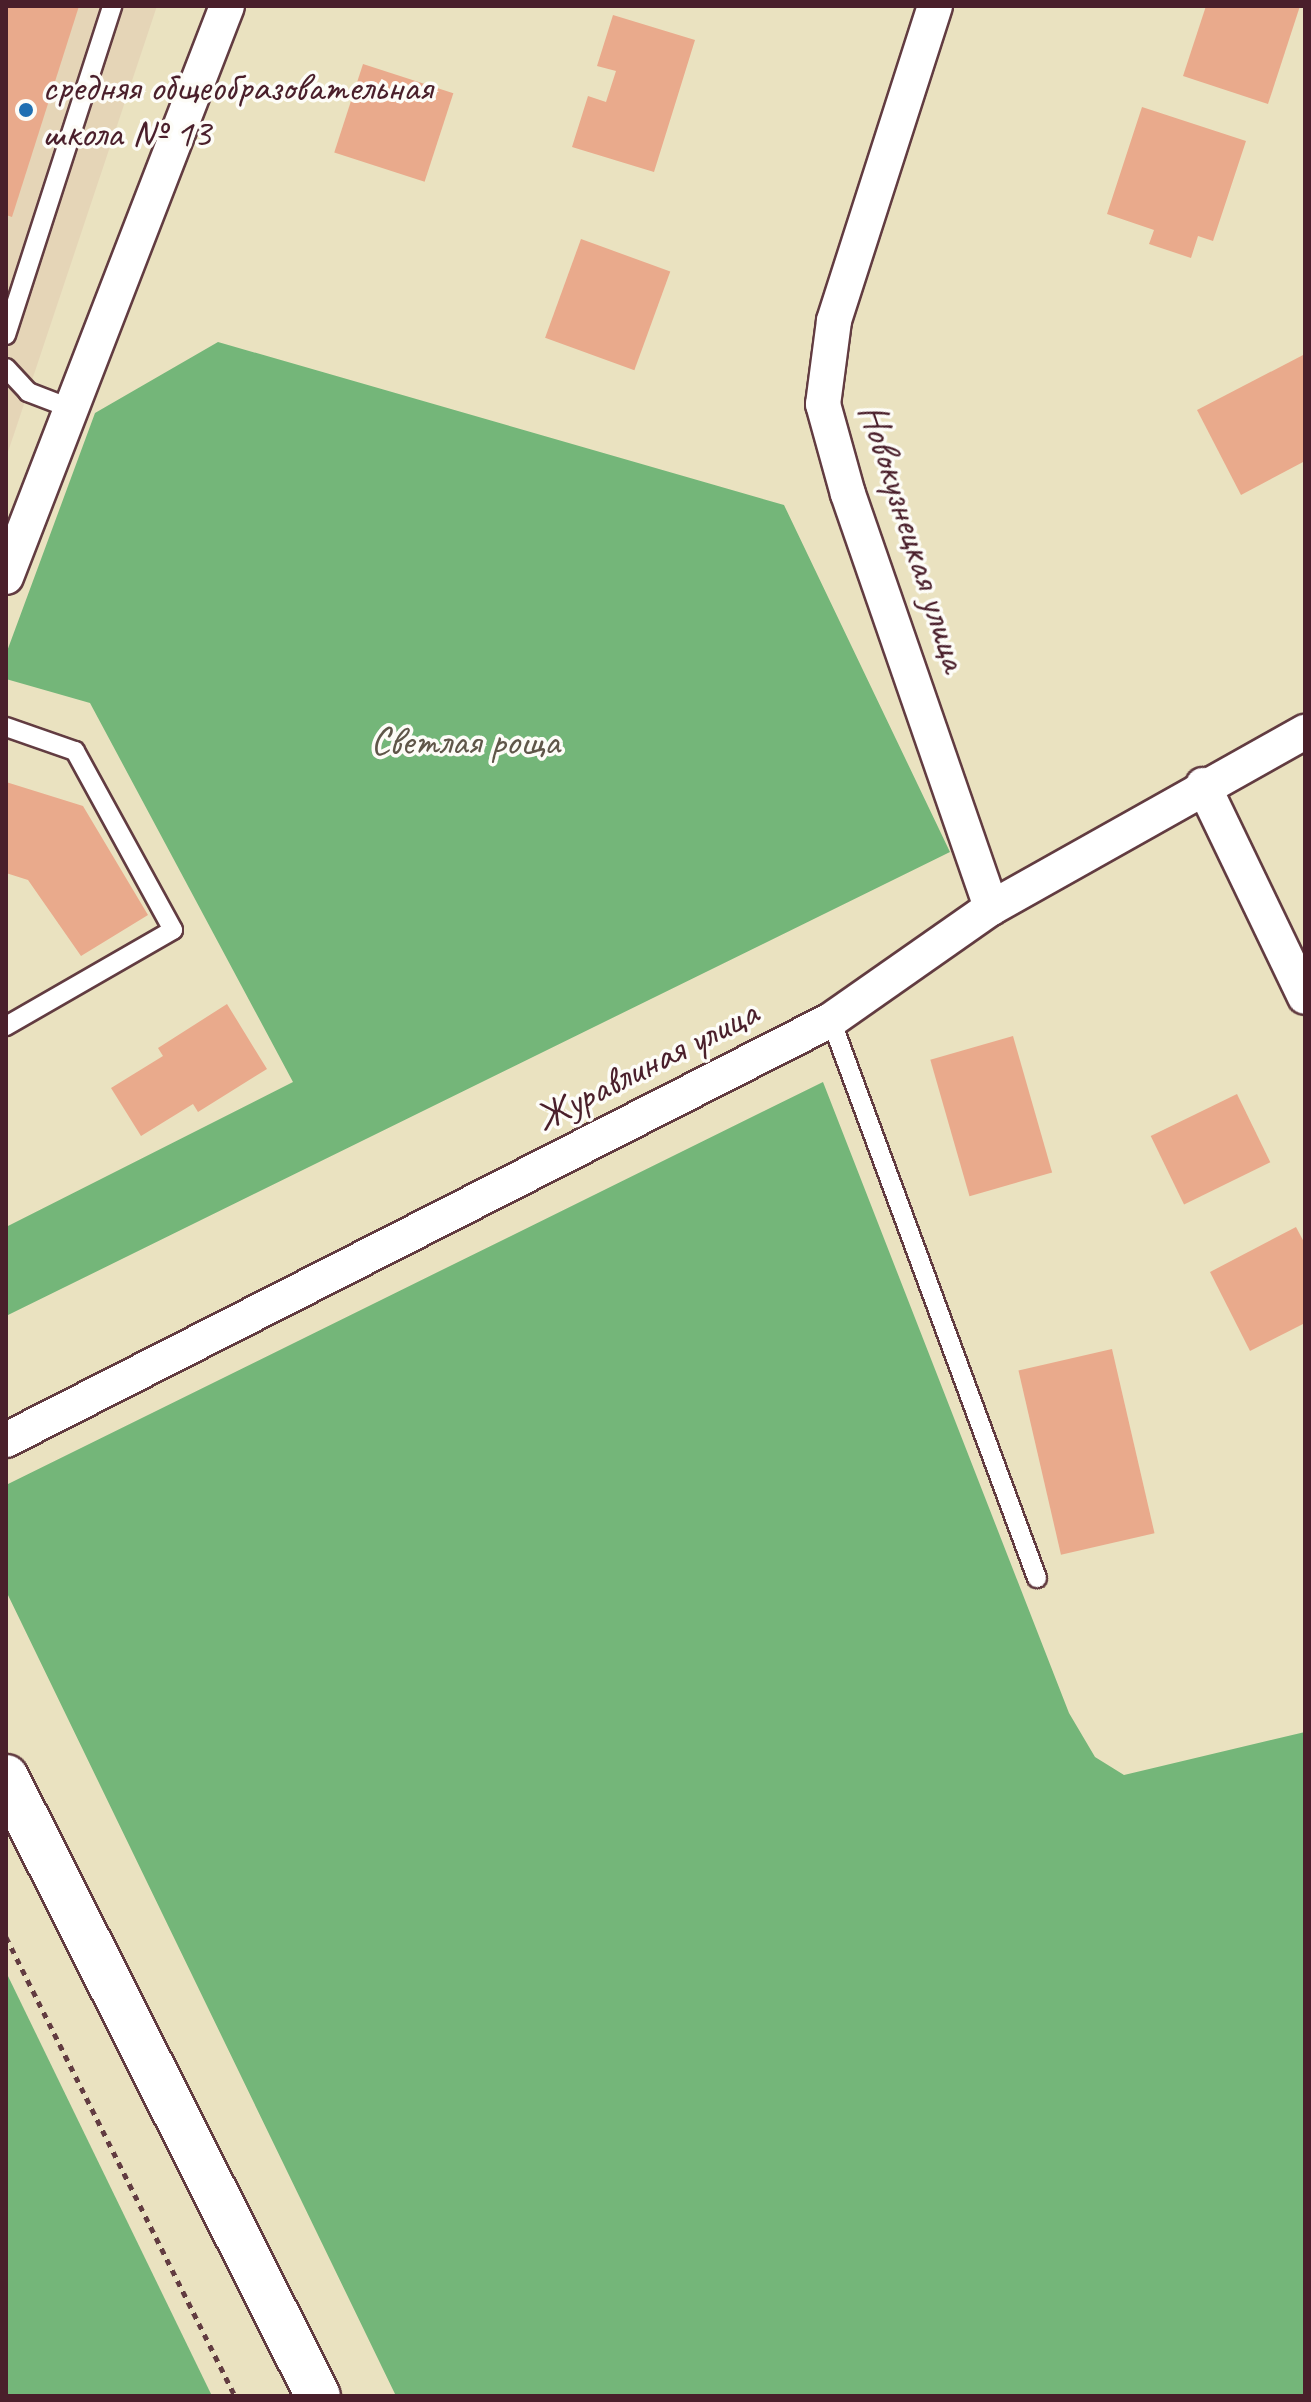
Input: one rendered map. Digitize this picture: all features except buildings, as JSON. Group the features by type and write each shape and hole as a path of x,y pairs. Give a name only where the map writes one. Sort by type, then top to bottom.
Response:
{"street":[{"path":"6,577 227,6"},
{"name":"Новокузнецкая улица","path":"935,6 834,321 823,404 848,494 991,908"},
{"name":"Журавлиная улица","path":"6,1440 831,1020 991,908 1203,785 1305,732"},
{"path":"1203,785 1305,997"},
{"path":"6,1777 318,2396"}],"lane":[{"path":"6,335 112,6"},
{"path":"6,368 28,392 70,408"},
{"path":"6,727 75,751 173,930 6,1026"},
{"path":"831,1020 1037,1578"}],"path":[{"path":"6,1937 235,2396"}],"shaded area":[{"path":"6,6 157,6 6,458"}],"green space":[{"name":"Светлая роща","path":"218,342 784,505 950,852 6,1316 6,1227 293,1082 90,703 6,679 6,654 95,413"},
{"path":"823,1082 1069,1713 1095,1757 1124,1775 1305,1732 1305,2396 396,2396 6,1591 6,1485"},
{"path":"6,1972 212,2396 6,2396"}],"place":[{"name":"средняя общеобразовательная школа № 13","path":"26,110"}]}
